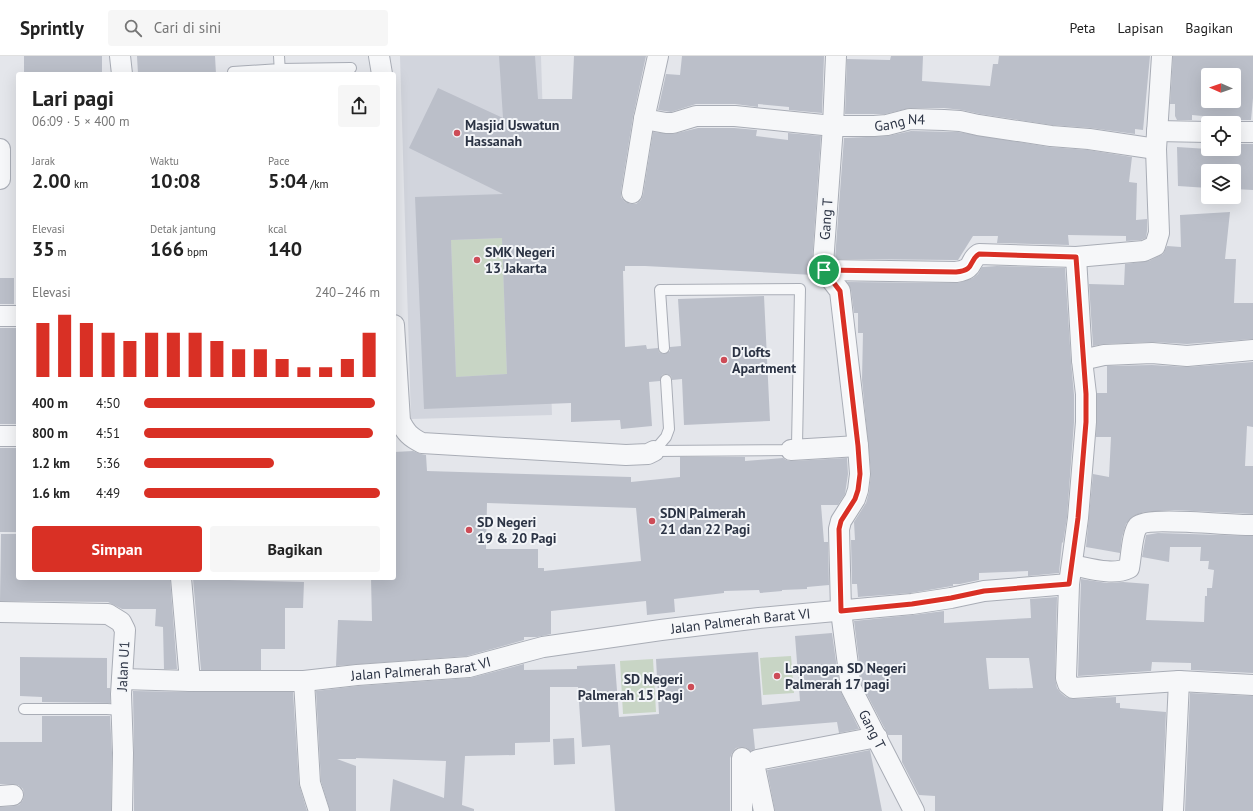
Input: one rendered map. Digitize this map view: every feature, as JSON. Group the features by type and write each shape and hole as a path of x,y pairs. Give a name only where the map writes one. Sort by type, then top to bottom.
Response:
{"street":[{"path":"120,56 122,72"},
{"path":"379,56 382,72"},
{"path":"632,193 644,119 658,56"},
{"name":"Gang T","path":"836,56 833,126 823,264 824,270 840,291 860,474 855,499 841,521 839,529 836,611 851,688 914,811"},
{"path":"824,270 956,272 967,270 979,254 1076,257 1144,251 1154,246 1159,233 1156,140 1162,56"},
{"name":"Gang N4","path":"644,119 673,123 696,116 735,116 833,126 887,125 910,119 944,120 960,121 1051,136 1089,139 1156,140 1201,133"},
{"path":"1241,132 1253,132"},
{"path":"0,156 0,179"},
{"path":"1076,257 1082,360 1086,394 1086,422 1078,518 1070,574 1066,678 1068,684 1073,688 1179,681 1253,685"},
{"path":"0,316 16,316"},
{"path":"1082,360 1104,355 1152,353 1187,356 1253,350"},
{"path":"396,389 397,421 413,438 422,442 446,445 626,455 648,454 654,451"},
{"path":"0,436 16,436"},
{"path":"792,450 858,446"},
{"name":"Jalan Palmerah Barat VI","path":"122,679 190,681 304,681 357,675 470,667 543,647 752,619 912,604 951,598 1070,574 1123,571 1129,568 1134,534 1137,527 1142,524 1175,522 1253,525"},
{"path":"181,580 190,681"},
{"name":"Jalan U1","path":"0,612 108,614 121,622 125,630 122,679 122,811"},
{"path":"304,681 310,784 319,811"},
{"path":"1173,811 1179,681"},
{"path":"764,811 755,768 755,763 757,760 877,737"},
{"path":"742,758 742,811"}],"lane":[{"path":"278,56 280,72"},
{"path":"233,72 280,72 351,68"},
{"path":"654,451 792,450 798,445 800,289 660,290 664,348"},
{"path":"654,451 666,437 669,429 666,380"},
{"path":"24,709 122,710"}],"shaded area":[{"name":"SMK Negeri 13 Jakarta","path":"400,56 541,56 552,415 411,419"}],"green space":[{"path":"502,238 507,374 456,377 451,240"},
{"name":"Lapangan SD Negeri Palmerah 17 pagi","path":"791,656 794,693 763,695 760,658"},
{"path":"653,659 656,712 623,714 620,661"}],"building":[{"path":"24,56 102,56 102,72 24,72"},
{"path":"137,56 215,56 216,72 138,72"},
{"path":"499,56 535,56 538,99 572,99 574,56 646,56 633,117 621,191 621,197 625,202 630,204 636,204 641,200 643,195 653,132 673,134 698,128 734,128 757,130 756,136 788,140 788,133 821,136 812,263 814,275 645,266 625,266 625,271 623,271 625,347 646,345 647,349 658,348 659,352 664,354 670,351 670,347 681,346 678,299 764,296 770,421 684,425 682,379 672,380 671,376 666,374 662,375 660,381 649,382 652,426 621,429 620,420 571,422 571,403 424,409 415,197 503,194 409,148 438,88 503,118","holes":["502,238 507,374 456,377 451,240"]},
{"path":"682,56 824,56 822,113 789,110 789,107 758,104 758,107 735,104 696,104 671,112 658,110 666,74 680,75"},
{"path":"891,56 923,56 922,81 990,86 993,64 998,64 999,56 1150,56 1143,130 1135,129 1135,134 1091,128 1052,125 944,108 910,108 885,114 845,114 847,59 890,60"},
{"path":"1173,56 1253,56 1253,98 1251,120 1241,120 1241,116 1192,115 1192,120 1177,120 1175,116 1175,104 1170,104"},
{"path":"911,131 958,132 1049,147 1088,150 1132,157 1129,182 1137,183 1136,220 1147,219 1146,238 1141,240 1126,241 1126,236 1068,235 1069,245 997,243 998,236 973,236 958,260 835,259 844,138 888,136"},
{"path":"1241,144 1253,144 1253,190 1241,189 1241,164 1201,164 1201,188 1178,186 1177,147 1201,149 1201,156 1241,156"},
{"path":"1230,212 1225,259 1236,259 1234,303 1253,303 1253,339 1187,344 1152,342 1104,344 1093,346 1089,284 1124,285 1125,264 1149,261 1163,254 1167,246 1181,247 1180,215"},
{"path":"982,267 1065,268 1074,395 1074,422 1067,517 1063,543 1062,542 1059,573 1028,576 1028,571 979,573 979,580 953,584 953,586 911,593 858,597 857,584 852,584 851,540 855,540 854,522 866,503 871,473 862,380 863,333 858,333 858,313 854,313 851,290 847,282 958,283 973,278 978,274"},
{"path":"0,278 14,278 14,304 0,304"},
{"path":"0,328 16,328 16,424 0,424"},
{"path":"1253,362 1253,427 1247,426 1245,466 1253,466 1253,514 1174,510 1144,512 1133,516 1126,524 1122,537 1120,553 1086,547 1093,474 1109,477 1111,437 1096,437 1097,393 1107,393 1107,366 1152,365 1188,367"},
{"path":"0,448 16,448 16,532 0,532"},
{"path":"413,451 426,455 427,471 631,477 631,482 680,477 680,457 745,457 745,461 783,458 792,461 847,458 848,474 845,494 838,505 821,505 824,542 828,542 829,585 807,587 807,589 760,593 759,590 724,591 724,593 674,599 675,612 647,615 646,601 551,611 551,634 537,637 524,637 524,640 467,656 336,666 338,620 372,621 371,580 396,580 396,452","holes":["487,503 636,508 641,561 544,571 544,568 538,568 538,549 486,549"]},
{"path":"1158,533 1253,536 1253,673 1191,670 1191,663 1152,662 1151,671 1078,676 1081,579 1107,583 1123,582 1149,584 1146,620 1204,622 1205,596 1207,596 1207,588 1212,588 1214,570 1208,569 1209,561 1200,561 1201,547 1170,547 1169,562 1142,557 1146,535"},
{"path":"1,534 16,534 16,580 170,580 177,669 164,669 163,627 155,626 156,609 122,609 108,602 0,601"},
{"path":"193,580 304,582 303,608 285,608 285,649 261,649 261,670 201,670"},
{"path":"1057,597 1055,678 1057,688 1061,693 1066,697 1074,699 1116,697 1116,703 1120,703 1120,708 1166,712 1162,811 935,811 935,796 919,795 902,762 902,735 888,735 862,685 854,621 944,611 944,623 1031,618 1030,599","holes":["986,658 1029,658 1033,688 989,689"]},
{"path":"832,633 840,690 859,729 839,733 837,722 753,729 755,749 750,751 747,748 736,748 730,758 730,811 615,811 610,745 582,747 578,687 550,687 550,742 515,743 515,755 465,756 462,805 474,809 474,811 390,811 393,779 444,798 446,761 356,758 337,759 356,766 356,811 330,811 321,781 316,691 358,686 470,678 524,664 524,670 577,669 577,666 615,664 619,717 659,714 656,659 758,652 762,705 800,701 795,636"},
{"path":"20,657 107,658 107,688 110,688 110,703 42,702 42,697 20,696"},
{"path":"133,691 293,692 299,784 307,811 134,811"},
{"path":"1190,693 1253,696 1253,811 1185,811"},
{"path":"42,716 110,716 112,753 111,811 0,811 0,807 19,805 23,800 24,795 23,789 18,785 0,784 0,742 42,742"},
{"path":"574,738 575,764 554,765 553,739"},
{"path":"870,750 882,811 775,811 767,770"}],"place":[{"name":"Masjid Uswatun Hassanah","path":"457,133"},
{"name":"SMK Negeri 13 Jakarta","path":"477,260"},
{"name":"D'lofts Apartment","path":"724,360"},
{"name":"SDN Palmerah 21 dan 22 Pagi","path":"652,521"},
{"name":"SD Negeri 19 & 20 Pagi","path":"469,530"},
{"name":"Lapangan SD Negeri Palmerah 17 pagi","path":"777,676"},
{"name":"SD Negeri Palmerah 15 Pagi","path":"691,687"}],"route":[{"path":"979,254 1076,257 1082,360 1086,394 1086,422 1078,518 1069,584 984,591 912,604 841,611 839,529 841,521 855,499 860,474 840,291 824,270 956,272 967,270 979,254"}]}
